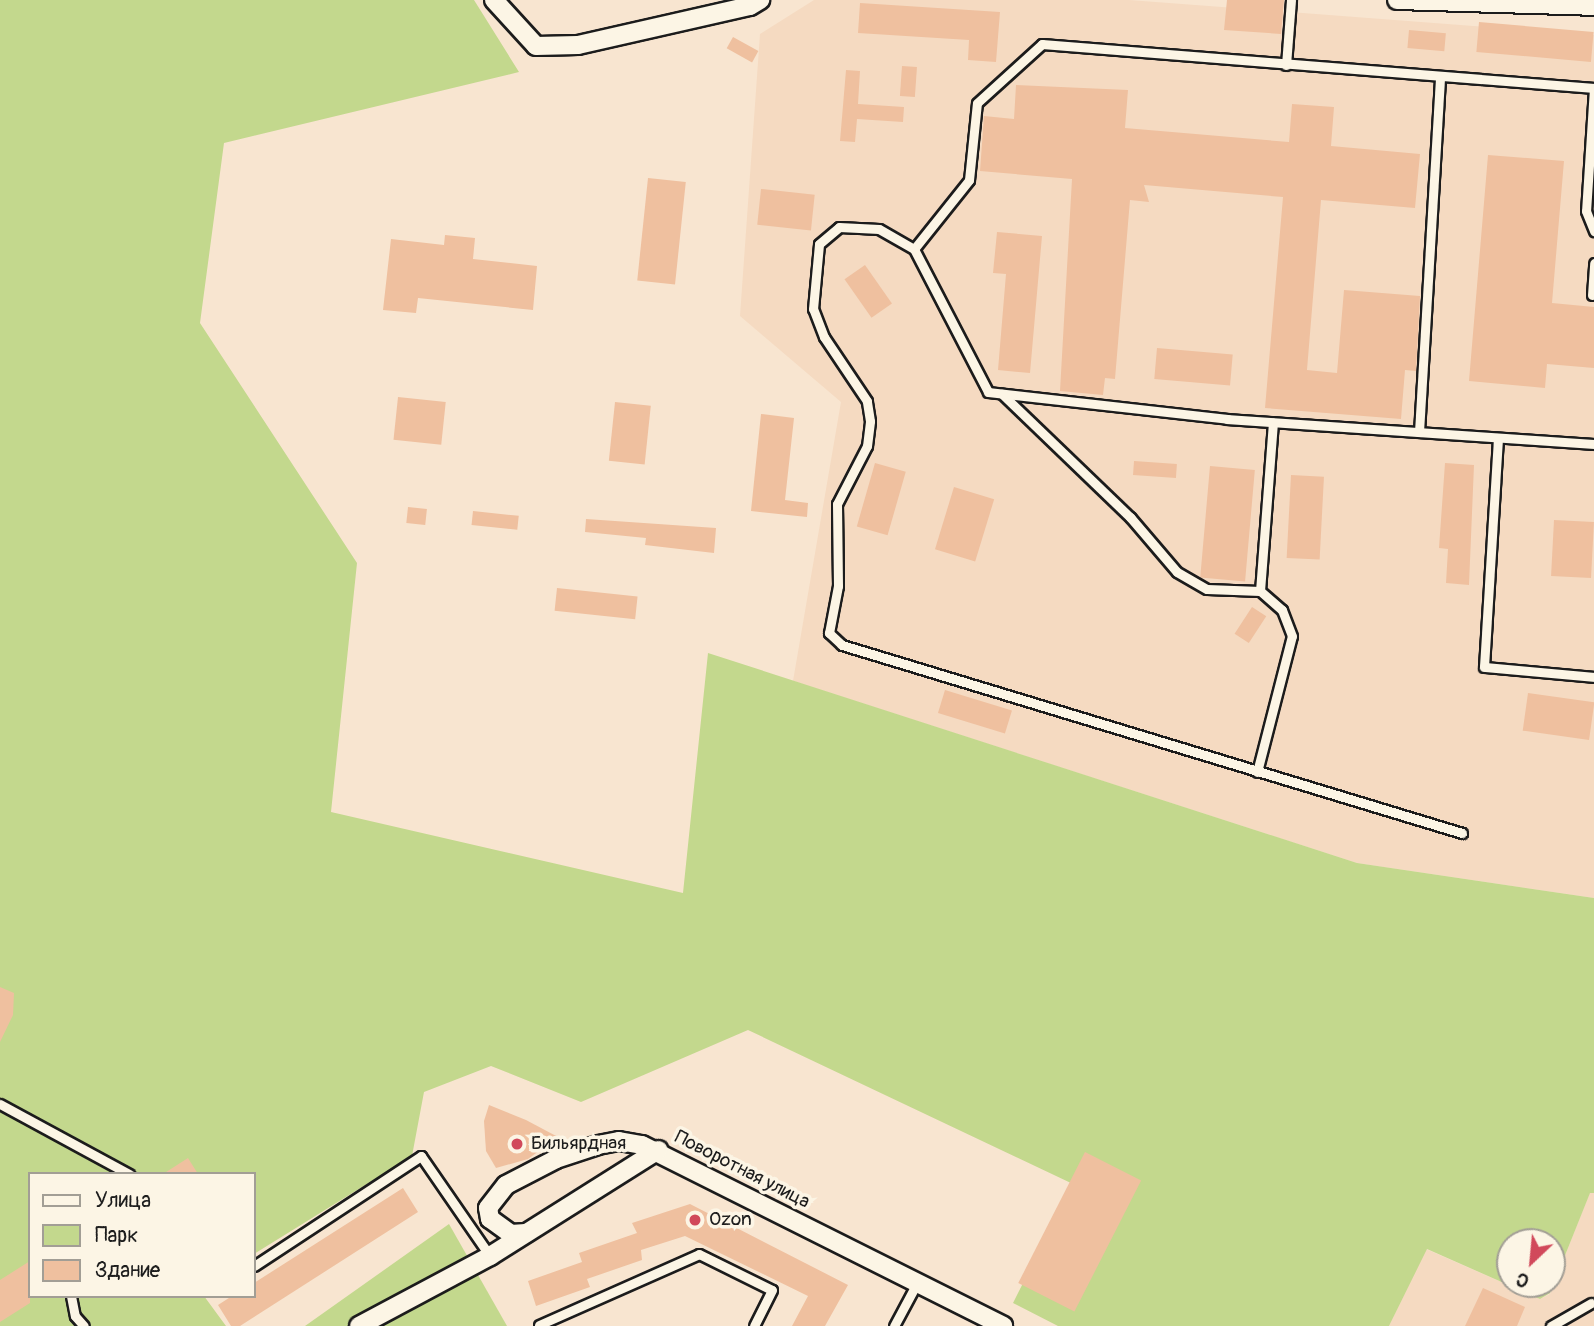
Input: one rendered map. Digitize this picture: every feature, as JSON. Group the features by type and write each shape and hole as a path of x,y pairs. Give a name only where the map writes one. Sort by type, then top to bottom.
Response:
{"street":[{"path":"494,0 536,46 578,45 723,6 760,0"},
{"path":"1397,0 1594,6"},
{"path":"526,1233 511,1234 490,1219 488,1208 506,1185 556,1159 598,1145 619,1141 658,1150"},
{"name":"Поворотная улица","path":"359,1326 490,1256 658,1150 1003,1326"}],"lane":[{"path":"1286,65 1292,0"},
{"path":"914,250 969,180 977,103 1042,44 1440,78 1594,88 1586,211 1594,231"},
{"path":"1419,432 1440,78"},
{"path":"1462,833 869,657 842,645 829,633 838,586 837,504 867,446 870,421 867,401 824,337 813,309 819,244 839,227 879,229 914,250 988,392 1273,422 1594,444"},
{"path":"1592,295 1594,262"},
{"path":"1002,394 1130,517 1177,572 1207,589 1260,591 1282,610 1292,636 1257,772"},
{"path":"1260,591 1273,422"},
{"path":"1498,438 1484,667 1594,677"},
{"path":"0,1104 125,1172"},
{"path":"256,1265 421,1156 490,1256"},
{"path":"539,1325 699,1254 772,1290 754,1326"},
{"path":"894,1326 917,1283"},
{"path":"71,1298 75,1315 84,1326"},
{"path":"1551,1326 1591,1303"}],"shaded area":[{"path":"814,0 1129,0 1594,35 1594,898 1357,863 793,681 841,402 740,316 760,34"},
{"path":"1590,1192 1594,1193 1594,1326 1389,1326 1426,1249 1496,1280 1496,1298 1566,1298 1566,1253"}],"green space":[{"path":"0,0 474,0 519,72 224,143 200,323 357,563 331,812 683,893 708,653 1357,863 1594,898 1594,1193 1590,1193 1566,1253 1566,1228 1496,1228 1496,1280 1427,1249 1389,1326 1058,1326 1013,1303 1073,1184 748,1030 581,1102 491,1066 424,1092 412,1156 256,1253 256,1172 28,1172 28,1298 205,1298 226,1326 0,1326"},
{"path":"449,1224 507,1326 305,1326"}],"building":[{"path":"1227,0 1284,0 1281,34 1224,30"},
{"path":"860,3 1000,12 996,62 968,60 969,40 858,33"},
{"path":"1479,22 1594,32 1591,62 1476,52"},
{"path":"1409,30 1446,33 1444,51 1407,48"},
{"path":"733,37 758,51 752,62 727,48"},
{"path":"902,66 917,67 915,97 900,96"},
{"path":"846,70 860,71 858,104 904,107 903,122 857,119 855,142 840,141"},
{"path":"1016,85 1128,90 1125,128 1289,142 1292,104 1334,107 1331,146 1420,154 1415,208 1321,200 1307,370 1337,373 1344,290 1420,296 1416,371 1405,370 1401,419 1265,408 1283,197 1144,185 1149,202 1130,200 1115,379 1105,378 1103,395 1060,391 1072,179 980,171 984,116 1014,119"},
{"path":"1488,155 1564,161 1552,303 1594,307 1594,368 1547,364 1545,388 1469,381"},
{"path":"648,178 686,182 675,284 637,280"},
{"path":"761,189 815,195 811,230 757,225"},
{"path":"997,232 1042,236 1030,373 998,370 1006,274 993,273"},
{"path":"445,235 475,238 473,259 537,266 533,310 418,298 416,313 383,310 391,239 444,245"},
{"path":"865,265 892,304 871,318 845,279"},
{"path":"1157,348 1233,355 1230,386 1154,379"},
{"path":"398,397 446,402 441,445 394,440"},
{"path":"615,402 651,406 645,464 609,461"},
{"path":"761,414 794,418 785,500 808,503 807,517 751,511"},
{"path":"1134,461 1177,464 1176,478 1133,475"},
{"path":"875,463 906,472 888,535 857,526"},
{"path":"1445,463 1474,465 1469,585 1446,583 1448,549 1439,548"},
{"path":"1210,466 1255,470 1245,581 1200,578"},
{"path":"1291,475 1324,477 1320,560 1287,558"},
{"path":"954,487 994,499 975,561 935,549"},
{"path":"408,507 427,509 425,525 406,523"},
{"path":"473,511 519,516 517,530 472,525"},
{"path":"586,519 716,528 714,553 645,545 646,538 585,532"},
{"path":"1554,520 1594,522 1591,578 1551,576"},
{"path":"557,588 638,596 635,619 555,611"},
{"path":"1252,607 1266,616 1249,643 1235,634"},
{"path":"945,690 1012,710 1005,733 938,713"},
{"path":"1528,693 1594,702 1589,740 1523,731"},
{"path":"0,987 14,993 13,1015 0,1042"},
{"name":"Бильярдная","path":"489,1105 558,1137 528,1159 496,1168 486,1151 484,1121"},
{"path":"1085,1152 1141,1181 1074,1312 1018,1283"},
{"path":"188,1158 197,1172 166,1172"},
{"path":"403,1188 418,1212 240,1326 231,1326 218,1305 229,1298 256,1298 256,1282"},
{"path":"690,1204 848,1285 825,1326 792,1326 808,1296 685,1236 641,1250 642,1260 587,1279 590,1287 536,1306 528,1281 582,1262 579,1253 637,1233 632,1223"},
{"path":"28,1262 30,1303 0,1322 0,1280"},
{"path":"1483,1288 1496,1294 1496,1298 1505,1298 1525,1307 1517,1326 1465,1326"}],"place":[{"name":"Бильярдная","path":"517,1144"},
{"name":"Ozon","path":"695,1220"}]}
